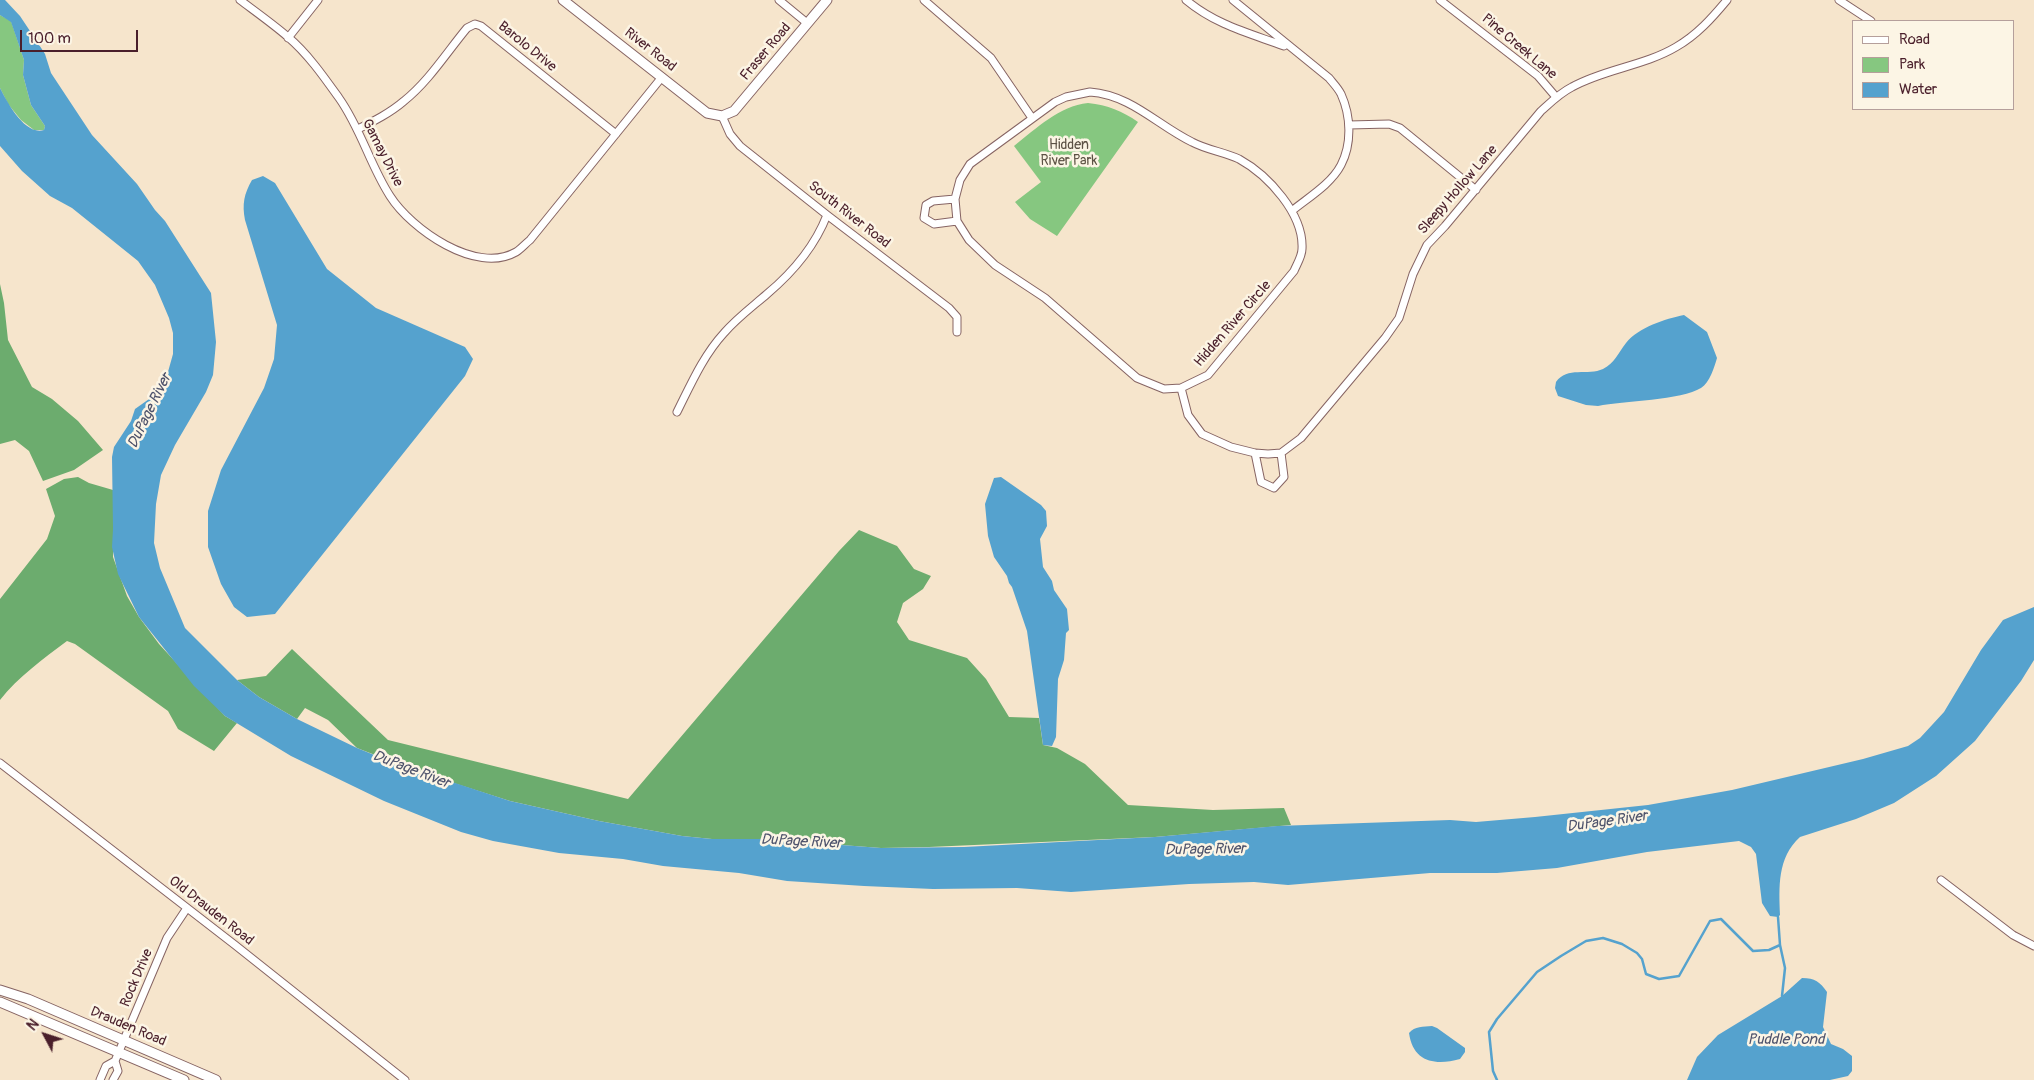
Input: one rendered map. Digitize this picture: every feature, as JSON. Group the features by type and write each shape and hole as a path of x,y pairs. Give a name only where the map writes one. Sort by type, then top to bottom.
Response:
{"street":[{"name":"Gamay Drive","path":"240,0 288,38 320,73 358,129 382,181 391,197 405,215 439,241 457,251 478,257 498,257 515,252 530,240 662,77"},
{"path":"288,38 318,0"},
{"name":"River Road","path":"563,0 707,113 722,116"},
{"path":"778,0 807,23"},
{"name":"Fraser Road","path":"722,116 734,111 827,0"},
{"path":"926,0 991,58 1032,118"},
{"path":"1186,0 1218,22 1290,48"},
{"path":"1233,0 1329,78 1340,93 1349,125 1348,143 1341,166 1324,185 1292,210"},
{"name":"Pine Creek Lane","path":"1440,0 1538,76 1548,85 1556,97"},
{"name":"Sleepy Hollow Lane","path":"1280,453 1301,438 1385,338 1399,318 1413,274 1427,245 1542,111 1556,97 1573,86 1655,57 1675,47 1710,21 1727,0"},
{"path":"1839,0 1870,20"},
{"name":"Barolo Drive","path":"358,129 385,115 405,101 424,82 467,28 475,24 481,26 616,134"},
{"name":"Hidden River Circle","path":"1105,93 1127,102 1193,143 1238,158 1253,168 1292,210 1301,230 1302,251 1294,271 1208,375 1181,388 1164,389 1137,378 1045,298 989,260 970,240 957,221 955,199 960,180 970,164 1032,118 1055,102 1078,94 1105,93"},
{"name":"South River Road","path":"722,116 730,134 740,146 949,308 957,317 957,332"},
{"path":"1349,125 1389,124 1400,128 1476,190"},
{"path":"955,199 933,201 926,205 924,218 934,224 957,221"},
{"path":"677,412 702,362 714,345 742,315 787,276 820,233 827,215"},
{"path":"1181,388 1188,415 1202,434 1231,447 1255,453 1280,453 1284,476 1274,488 1261,482 1255,453"},
{"name":"Old Drauden Road","path":"0,763 405,1080"},
{"path":"1942,880 2013,935 2034,946"},
{"name":"Rock Drive","path":"113,1080 118,1071 116,1061 119,1052 167,938 187,908"},
{"name":"Drauden Road","path":"0,990 28,999 216,1080"},
{"name":"Drauden Road","path":"0,1002 184,1080"},
{"name":"Rock Drive","path":"100,1080 106,1066 116,1061"}],"green space":[{"path":"0,15 11,21 24,60 23,75 31,105 45,126 44,130 34,130 21,120 8,104 0,88"},
{"name":"Hidden River Park","path":"1088,103 1114,109 1138,122 1057,236 1030,219 1015,202 1041,182 1014,146 1058,113 1067,108"},
{"path":"0,284 8,340 32,387 52,399 78,421 103,450 74,470 43,481 29,451 15,440 0,444"},
{"path":"78,477 89,483 113,490 113,557 127,596 139,617 159,644 225,716 237,723 214,751 178,729 168,711 75,644 67,641 23,676 0,700 0,599 47,539 55,516 46,489 64,479"},
{"path":"859,530 897,546 914,569 931,576 923,589 903,603 897,622 909,640 967,658 986,679 1009,717 1039,718 1043,745 1057,748 1085,764 1128,805 1213,810 1284,808 1291,825 1155,837 881,848 762,839 712,839 682,836 599,821 510,801 419,772 357,748 328,720 305,708 297,719 259,697 237,680 266,676 292,649 388,740 628,799"}],"water":[{"name":"DuPage River","path":"0,0 5,0 20,16 45,54 51,73 92,135 137,184 165,221 211,293 216,342 213,375 206,392 175,445 161,475 156,504 154,543 160,568 185,628 237,680 259,697 297,719 357,748 394,763 510,801 599,821 682,836 712,839 762,839 881,848 964,847 1155,837 1277,826 1450,820 1476,822 1535,817 1648,805 1732,790 1863,759 1908,746 1920,738 1944,712 1981,650 2003,620 2034,607 2034,660 2021,681 1975,741 1936,776 1894,803 1856,819 1800,837 1792,845 1781,873 1780,915 1778,917 1770,916 1762,903 1756,854 1751,847 1739,841 1647,852 1557,868 1497,873 1430,873 1288,885 1254,882 1189,884 1071,892 1017,888 933,889 787,881 739,873 559,853 493,841 461,832 384,801 291,756 225,716 194,686 139,617 118,574 112,547 112,457 114,447 131,421 135,409 159,392 166,379 173,354 173,333 169,318 155,285 138,261 72,208 50,196 22,171 0,146 0,88 12,109 24,123 30,128 37,130 44,130 45,126 31,105 23,75 24,60 11,22 0,15"},
{"path":"263,176 275,183 327,269 376,308 465,347 473,359 465,376 275,614 247,617 234,607 221,584 208,547 208,511 221,470 264,388 274,359 277,325 245,220 244,209 245,195 252,180"},
{"path":"1684,315 1707,332 1717,358 1709,379 1701,388 1667,398 1598,406 1586,405 1558,396 1555,388 1556,382 1561,377 1566,374 1597,371 1607,367 1631,337 1638,332 1661,321"},
{"path":"1001,477 1041,505 1046,511 1047,526 1040,539 1043,567 1052,581 1054,590 1067,609 1069,630 1066,633 1064,660 1058,679 1056,737 1052,746 1043,745 1027,631 1012,587 994,557 988,536 985,504 994,478"},
{"name":"Puddle Pond","path":"1802,978 1817,981 1827,992 1823,1027 1831,1044 1843,1049 1852,1056 1852,1071 1848,1076 1830,1080 1687,1080 1697,1057 1718,1035 1782,996"},
{"path":"1432,1026 1465,1048 1465,1052 1460,1059 1442,1062 1427,1060 1420,1056 1411,1043 1409,1033 1417,1028"}],"waterway":[{"path":"1778,917 1780,945 1785,968 1782,996"},
{"path":"1497,1080 1493,1071 1489,1032 1497,1019 1537,972 1586,941 1603,938 1622,944 1637,953 1642,959 1646,974 1659,979 1679,976 1710,921 1721,919 1753,951 1769,950 1780,945"}]}
